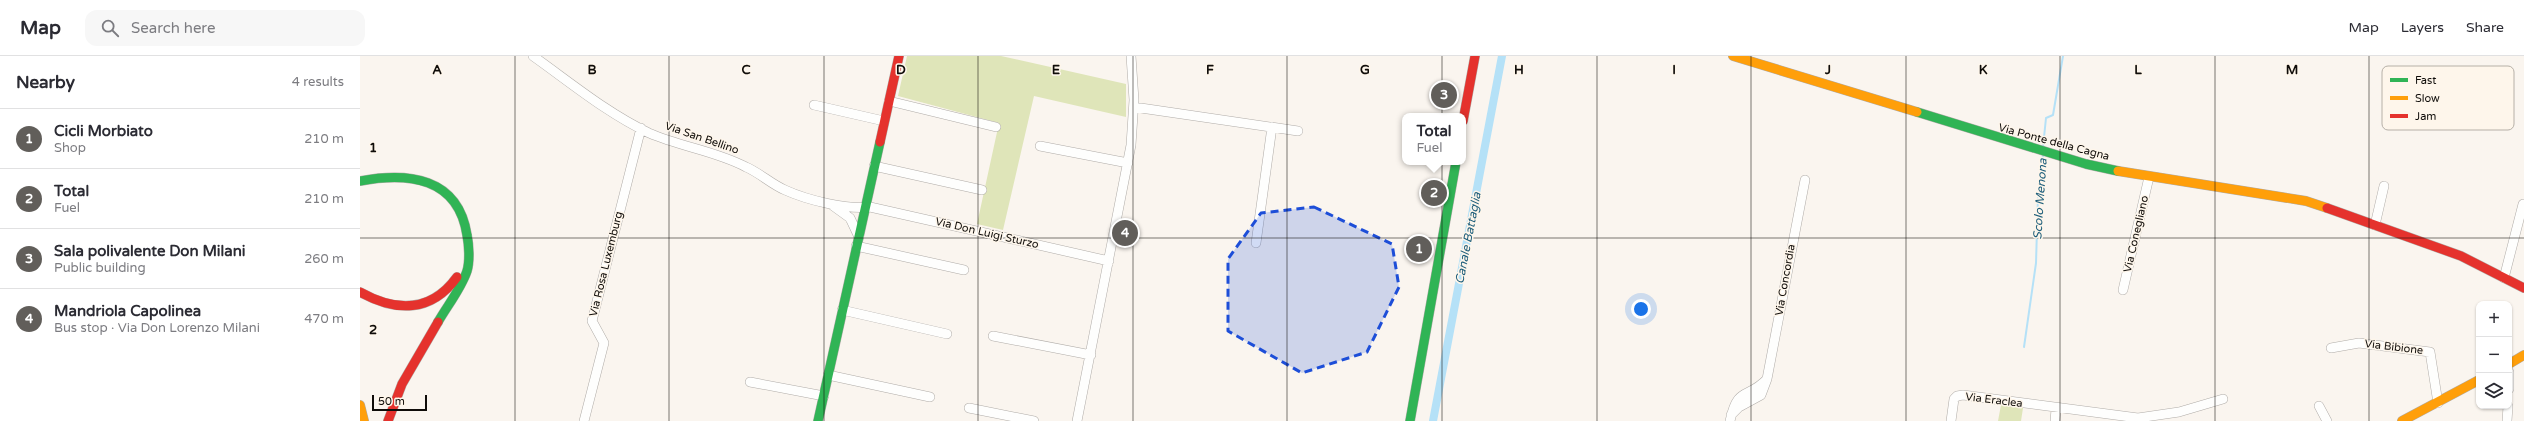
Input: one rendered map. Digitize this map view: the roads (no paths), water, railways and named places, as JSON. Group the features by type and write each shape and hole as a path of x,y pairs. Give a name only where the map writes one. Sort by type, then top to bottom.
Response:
{"main road":[{"path":"818,421 864,208 899,56"},
{"path":"1464,113 1475,56"},
{"name":"Via Ponte della Cagna","path":"1733,56 2044,153 2149,178 2280,195 2306,201 2461,256 2524,288"},
{"path":"1410,421 1455,165"},
{"path":"360,181 411,176 424,179 448,193 465,218 470,236 470,252 467,271 402,384 388,421"},
{"path":"360,187 374,180 403,180 420,183 436,191 452,207 464,232 465,255 454,281 447,290 426,304 391,306 373,301 360,292"},
{"path":"2512,362 2524,355"},
{"path":"2404,420 2476,382"},
{"path":"360,405 364,421"}],"street":[{"name":"Via San Bellino","path":"533,56 574,87 641,128 677,144 734,162 785,190 829,203 859,209 864,208"},
{"path":"1077,421 1128,163 1134,106 1131,56"},
{"path":"889,101 996,127"},
{"path":"814,105 884,121"},
{"path":"1134,106 1298,131"},
{"path":"1256,243 1272,127"},
{"name":"Via Rosa Luxemburg","path":"584,421 604,343 592,321 641,128"},
{"path":"1040,146 1128,163"},
{"path":"874,166 982,190"},
{"name":"Via Conegliano","path":"2123,290 2149,178"},
{"name":"Via Concordia","path":"1731,418 1739,407 1761,395 1767,379 1805,180"},
{"path":"2375,225 2384,186"},
{"name":"Via San Bellino","path":"829,203 851,220 859,236"},
{"path":"2504,278 2523,204"},
{"name":"Via Don Luigi Sturzo","path":"864,208 870,207 1109,261"},
{"path":"851,220 862,219"},
{"path":"856,246 964,270"},
{"path":"842,310 947,334"},
{"path":"994,336 1091,354"},
{"name":"Via Bibione","path":"2331,348 2359,343 2430,352 2438,403"},
{"path":"828,375 930,397"},
{"path":"750,382 824,396"},
{"name":"Via Eraclea","path":"1951,421 1954,399 1957,396 2126,419 2179,412 2223,399"},
{"path":"2319,406 2327,421"},
{"path":"969,408 1034,421"},
{"path":"2055,421 2056,409"},
{"path":"2506,421 2508,409"}],"waterway":[{"name":"Canale Battaglia","path":"1433,421 1502,56"},
{"name":"Scolo Menona","path":"2043,147 2046,118 2053,115 2063,56"},
{"name":"Scolo Menona","path":"2024,347 2036,263 2038,196 2043,155"}],"place":[{"name":"Sala polivalente Don Milani","path":"1444,95"},
{"name":"Total","path":"1434,193"},
{"name":"Mandriola Capolinea","path":"1125,233"},
{"name":"Cicli Morbiato","path":"1419,249"}]}
